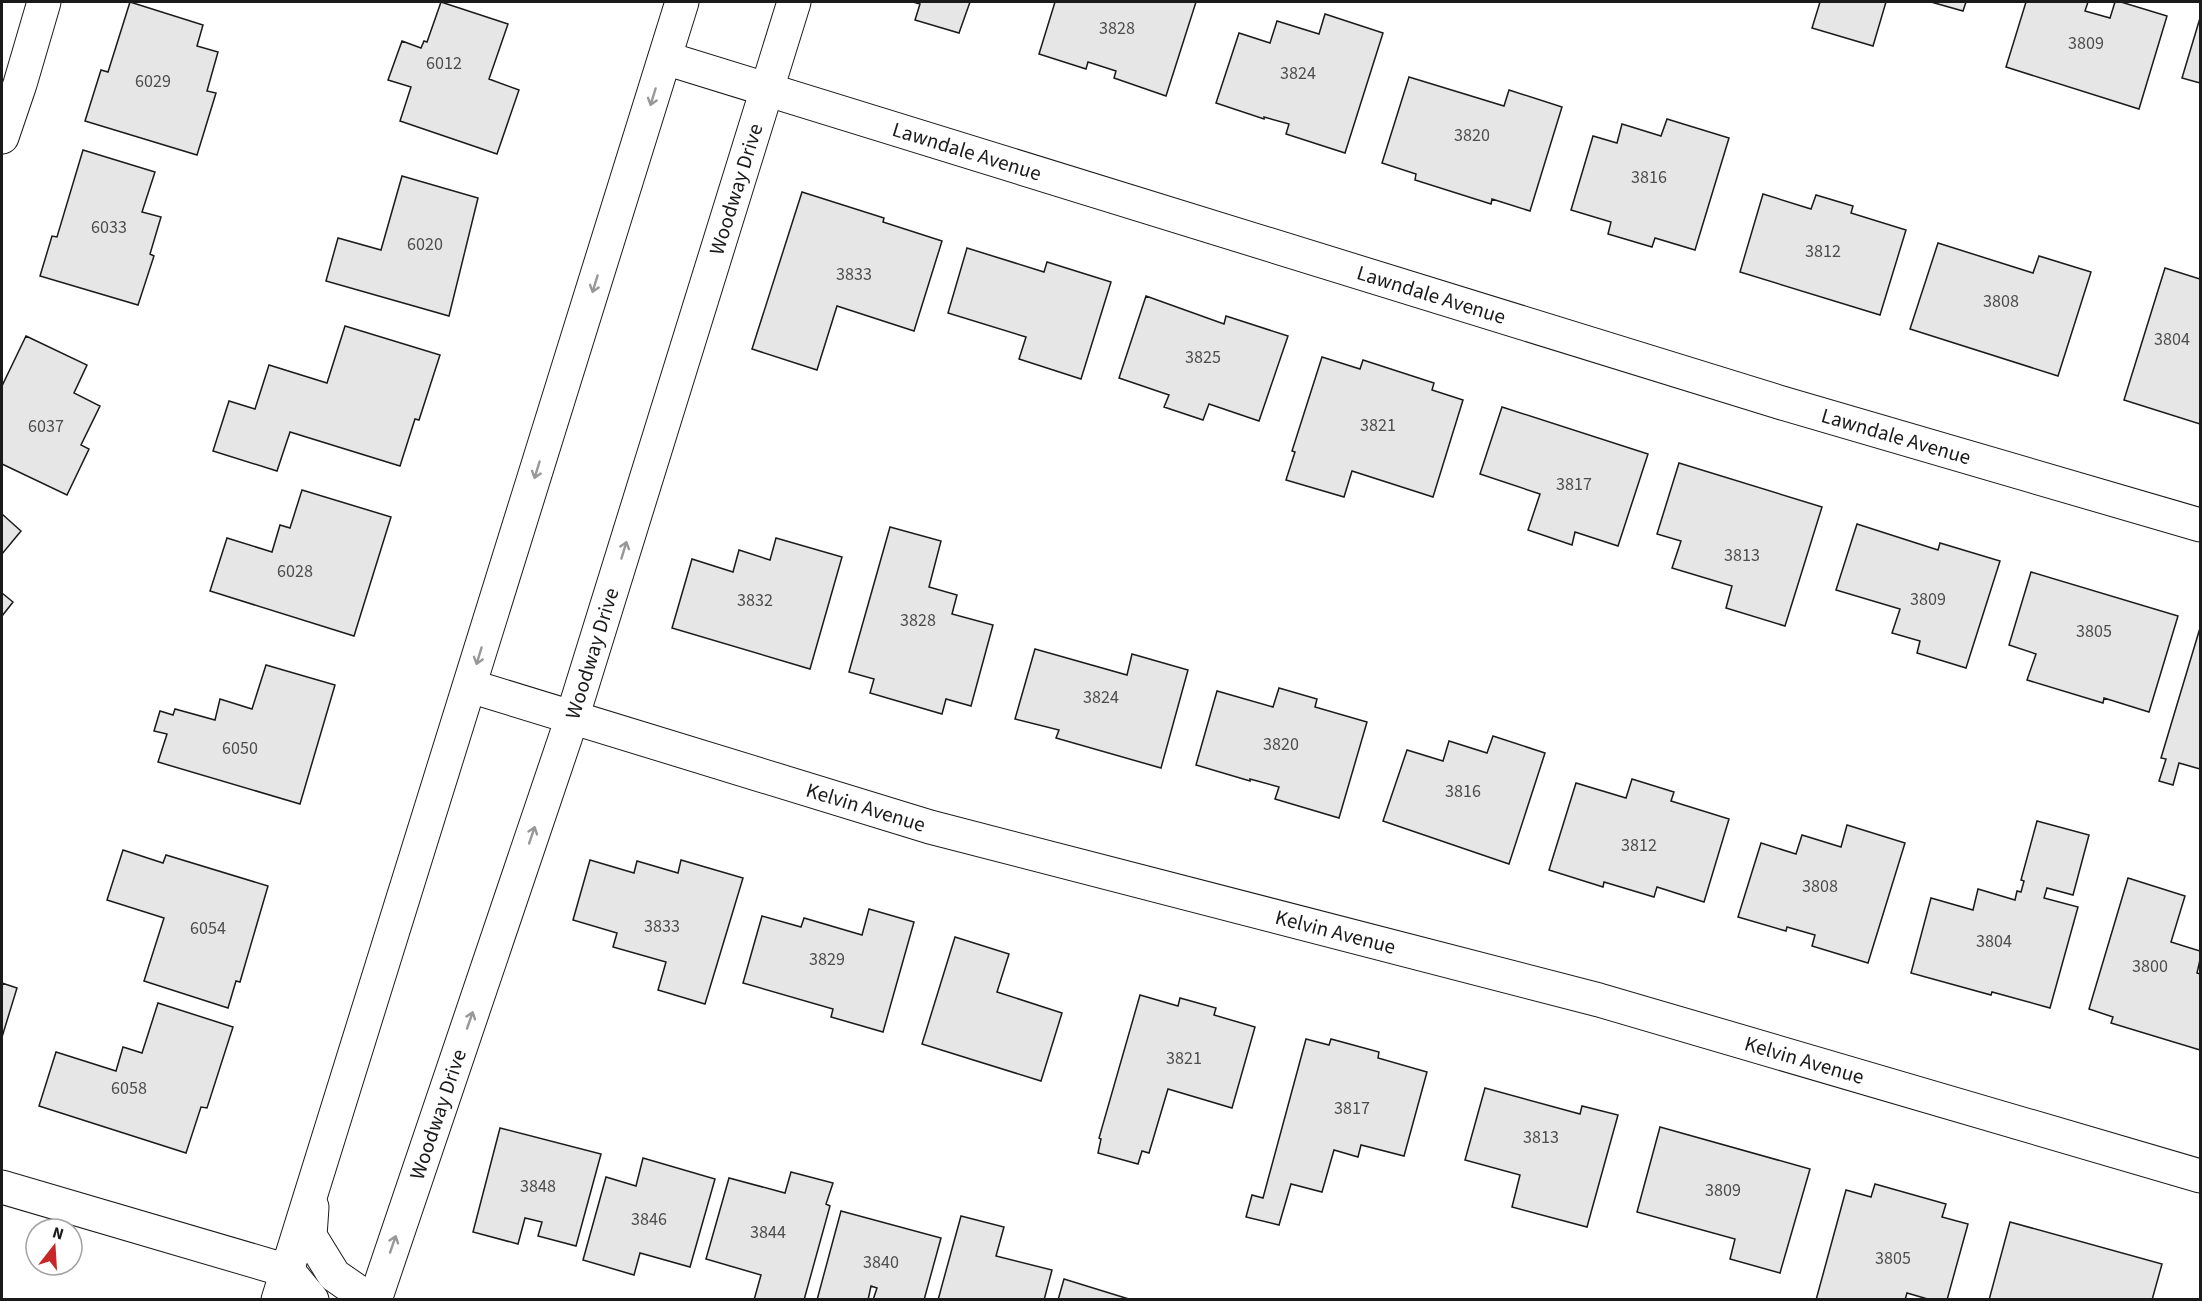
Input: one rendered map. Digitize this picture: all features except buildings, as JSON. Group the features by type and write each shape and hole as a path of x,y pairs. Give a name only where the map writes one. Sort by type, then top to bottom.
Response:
{"street":[{"path":"2,137 44,2"},
{"path":"283,1285 682,2"},
{"name":"Woodway Drive","path":"375,1299 572,718 794,2"},
{"name":"Lawndale Avenue","path":"665,58 1782,403 2200,525"},
{"name":"Kelvin Avenue","path":"470,686 930,827 1599,1000 2200,1176"},
{"path":"2,1187 283,1285 312,1299"},
{"path":"312,1193 310,1236 334,1275 370,1299"}]}
